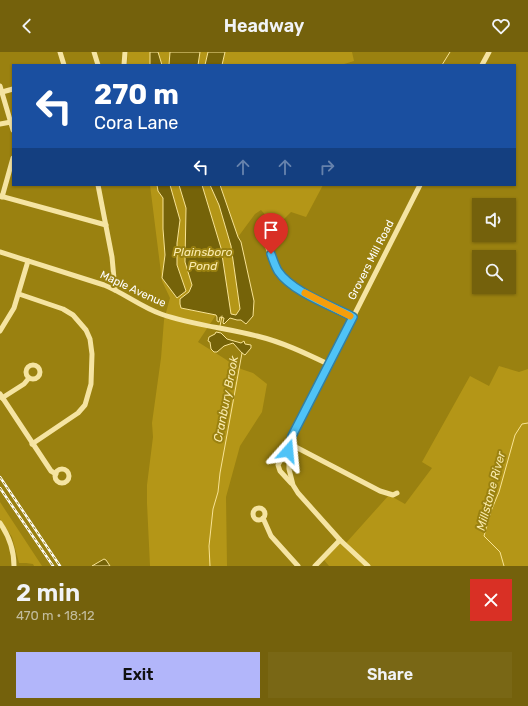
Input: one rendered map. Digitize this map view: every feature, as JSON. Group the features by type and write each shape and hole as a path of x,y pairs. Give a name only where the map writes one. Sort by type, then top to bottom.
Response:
{"street":[{"path":"60,52 64,64"},
{"path":"94,52 98,64"},
{"path":"124,64 125,52"},
{"path":"483,64 489,52"},
{"path":"0,86 12,126"},
{"path":"2,92 12,89"},
{"path":"0,124 11,122"},
{"path":"12,161 1,196 106,226"},
{"path":"98,186 113,265 115,290"},
{"name":"Grovers Mill Road","path":"368,566 340,540 302,499 293,485 288,465 290,444 328,364 419,186"},
{"path":"261,228 276,267 282,276 312,297 353,317"},
{"name":"Maple Avenue","path":"0,252 115,290 137,303 162,314 277,341 328,364"},
{"path":"0,331 14,308 28,261"},
{"path":"19,294 63,309 73,315 80,321 86,330 90,339 92,354 91,384 85,405 78,413 32,444"},
{"path":"29,378 24,384 1,396 51,471 56,474"},
{"path":"293,485 280,471 278,465 290,444 380,491 393,495 397,494"},
{"path":"263,518 271,536 298,566"},
{"path":"0,523 10,542 14,558 14,566"},
{"path":"315,566 340,540"}],"shaded area":[{"path":"128,52 150,52 150,64 127,64"},
{"path":"158,52 170,52 169,64 162,64"},
{"path":"200,52 208,52 205,64 198,64"},
{"path":"225,52 352,52 354,61 344,64 222,64"},
{"path":"150,186 157,186 158,191 163,198 165,255 162,278 177,298 186,291 177,265 177,243 180,220 170,186 179,186 186,208 185,262 192,285 189,292 185,294 181,308 216,315 198,342 241,369 253,373 267,384 262,412 240,446 226,497 227,566 150,566 147,485 153,437 152,423 161,358 164,320 170,298 162,281"},
{"path":"202,186 210,186 219,205 231,246 240,309 236,315 231,315 221,248"},
{"path":"220,186 322,186 306,217 291,212 276,227 261,210 255,214 238,237"},
{"path":"499,366 519,372 528,369 528,566 329,566 324,560 343,539 346,543 389,495 405,504 432,468 422,462 470,376 489,386"},
{"path":"0,502 42,566 19,563 12,537 0,519"}],"water":[{"path":"150,52 158,52 162,64 150,64"},
{"path":"170,52 200,52 198,64 169,64"},
{"path":"208,52 225,52 222,64 205,64"},
{"name":"Plainsboro Pond","path":"157,186 170,186 180,220 177,243 177,265 186,291 177,298 162,278 165,255 163,198 158,191"},
{"name":"Plainsboro Pond","path":"179,186 202,186 221,248 231,314 236,315 240,309 231,246 219,205 210,186 220,186 241,242 254,301 253,316 246,324 241,320 230,318 224,324 224,318 220,317 219,322 217,321 216,315 181,308 180,299 189,292 192,285 185,262 186,208"},
{"name":"Cranbury Brook","path":"216,332 221,333 227,339 241,343 244,341 245,344 251,345 251,348 245,355 233,343 224,346 217,352 214,352 211,349 210,342 208,341 209,337"},
{"path":"104,559 110,566 92,566"}],"waterway":[{"path":"443,64 450,52"},
{"name":"Cranbury Brook","path":"220,326 222,316"},
{"name":"Cranbury Brook","path":"210,566 209,546 213,509 218,492 220,473 242,353"},
{"name":"Millstone River","path":"504,566 500,552 484,536 491,511 499,492 515,435 522,424 528,423"}],"railway":[{"path":"0,477 60,566"},
{"path":"0,488 53,566"}],"slow traffic":[{"path":"305,293 350,316"}],"route":[{"path":"271,254 278,271 288,281 312,297 353,317 292,436 288,451"}]}
